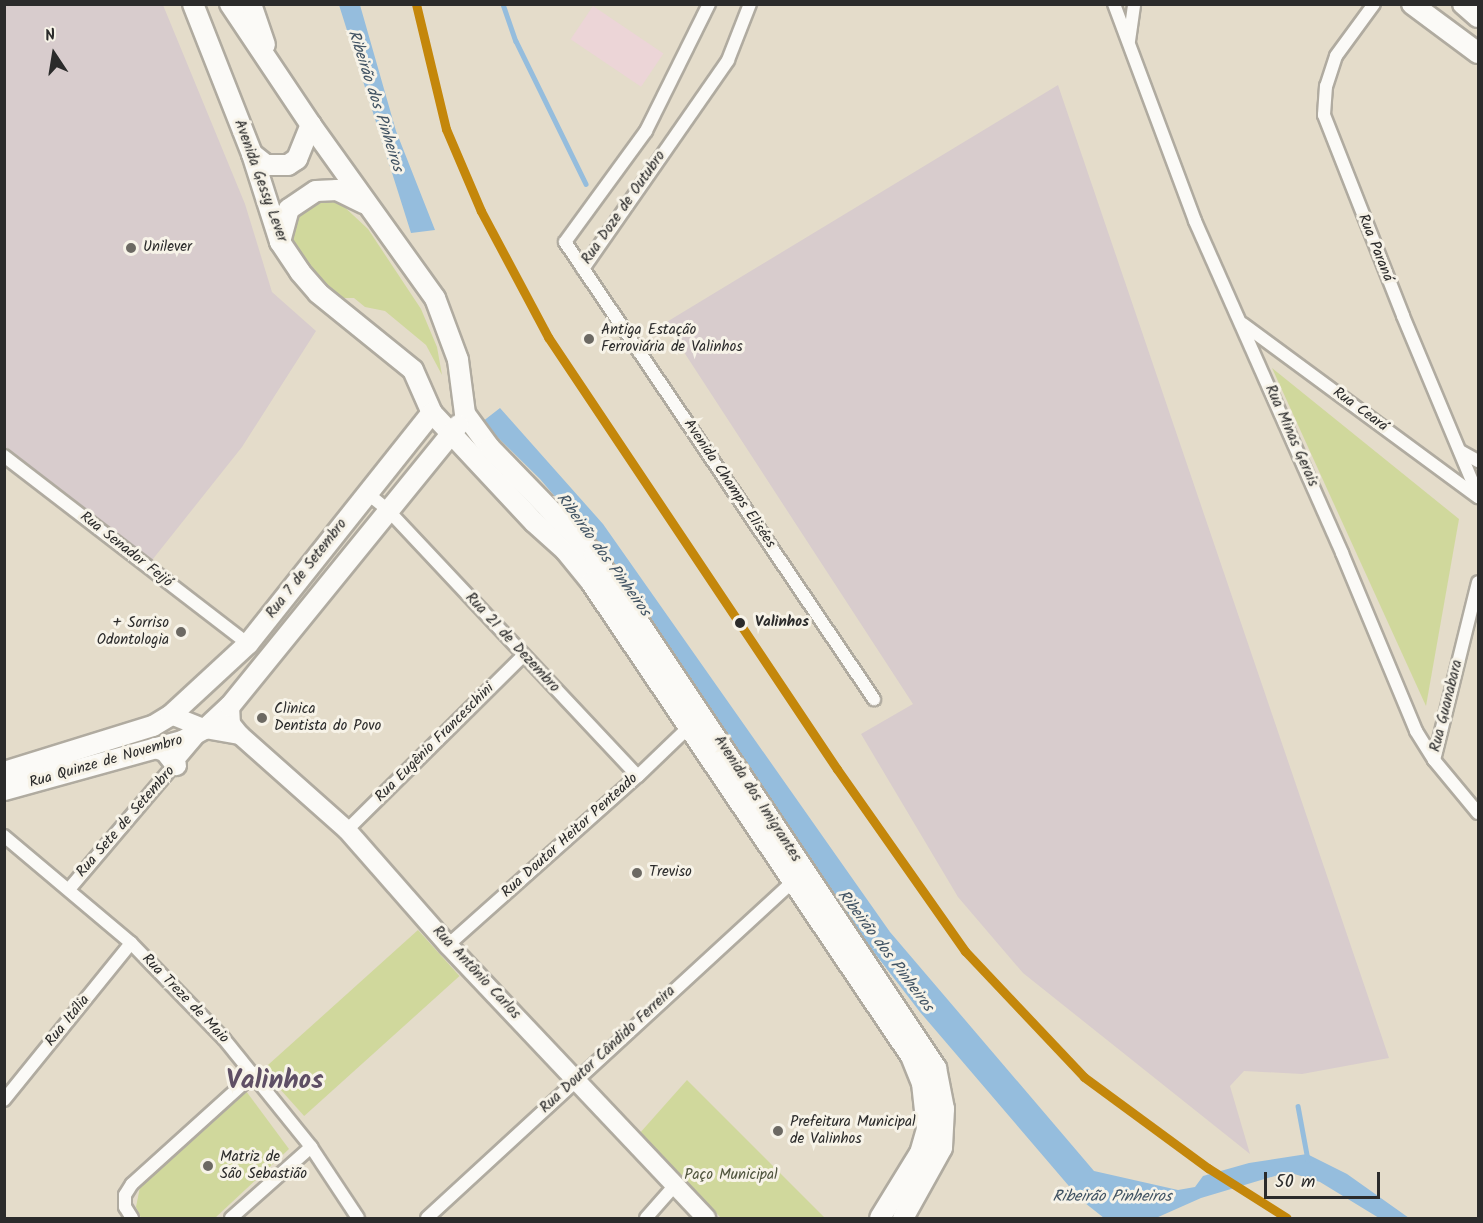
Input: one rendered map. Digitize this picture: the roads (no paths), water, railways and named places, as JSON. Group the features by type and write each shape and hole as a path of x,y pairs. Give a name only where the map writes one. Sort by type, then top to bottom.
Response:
{"main road":[{"name":"Avenida Gessy Lever","path":"193,4 252,154 280,242 318,293 413,370 432,414"},
{"path":"230,4 310,125 366,204 403,248 449,326 464,390 465,414"},
{"path":"251,4 275,70"},
{"path":"1412,4 1479,53"},
{"path":"1463,4 1479,17"},
{"path":"252,154 266,165 288,165 297,159 310,125"},
{"path":"280,242 289,209 316,191 337,190 366,204"},
{"name":"Rua 7 de Setembro","path":"171,716 248,644 432,414"},
{"name":"Avenida dos Imigrantes","path":"432,414 565,550 696,720 936,1068 944,1109 942,1148 903,1218"},
{"name":"Rua 7 de Setembro","path":"205,729 230,706 387,509 452,435 465,414"},
{"name":"Avenida dos Imigrantes","path":"465,414 490,448 594,555 696,720 791,883 910,1056 922,1083 927,1129 920,1152 880,1218"},
{"name":"Rua Antônio Carlos","path":"230,706 231,724 240,735 347,830 448,945 706,1218"},
{"path":"171,716 205,729 240,735"},
{"name":"Rua Quinze de Novembro","path":"4,771 153,726 171,716"},
{"name":"Rua Quinze de Novembro","path":"4,790 182,741 205,729"},
{"path":"155,748 165,751 176,765"}],"street":[{"name":"Rua Doze de Outubro","path":"709,4 646,131 567,236 567,248 583,269 728,60 750,4"},
{"name":"Rua Minas Gerais","path":"1114,4 1195,221 1242,324 1403,700 1434,760 1479,813"},
{"name":"Rua Minas Gerais","path":"1129,45 1134,4"},
{"name":"Rua Paraná","path":"1374,4 1336,56 1326,86 1324,115 1479,496"},
{"name":"Avenida Champs Elisées","path":"583,269 874,699"},
{"name":"Rua Ceará","path":"1242,324 1479,496"},
{"path":"1460,452 1479,461"},
{"name":"Rua Senador Feijó","path":"4,456 248,644"},
{"name":"Rua 21 de Dezembro","path":"367,493 387,509 523,657 638,776"},
{"name":"Rua Guanabara","path":"1434,760 1479,582"},
{"name":"Rua Eugênio Franceschini","path":"347,830 523,657"},
{"name":"Rua Doutor Heitor Penteado","path":"448,945 638,776 696,720"},
{"name":"Rua Sete de Setembro","path":"70,888 205,729"},
{"name":"Rua Treze de Maio","path":"4,836 70,888 132,943 255,1073 311,1147 358,1218"},
{"name":"Rua Doutor Cândido Ferreira","path":"427,1218 577,1081 704,960 791,883"},
{"name":"Rua Itália","path":"4,1100 132,943"},
{"path":"132,1218 125,1207 125,1194 132,1184 255,1073"},
{"path":"231,1218 311,1147"},
{"path":"646,1218 676,1184"}],"water":[{"name":"Ribeirão dos Pinheiros","path":"339,5 360,5 396,131 435,230 411,233"},
{"name":"Ribeirão Pinheiros","path":"500,408 603,524 890,932 1094,1171 1178,1190 1195,1187 1203,1176 1249,1163 1307,1154 1347,1174 1409,1218 1379,1218 1320,1182 1288,1172 1201,1198 1156,1218 1104,1218 1080,1199 920,1012 819,881 586,533 540,479 482,422"}],"waterway":[{"path":"503,4 516,41 586,184"},
{"path":"1298,1106 1308,1160"}],"place":[{"name":"Unilever","path":"131,248"},
{"name":"Antiga Estação Ferroviária de Valinhos","path":"589,339"},
{"name":"Valinhos","path":"740,623"},
{"name":"+ Sorriso Odontologia","path":"181,632"},
{"name":"Clinica Dentista do Povo","path":"262,718"},
{"name":"Treviso","path":"637,873"},
{"name":"Prefeitura Municipal de Valinhos","path":"778,1131"},
{"name":"Matriz de São Sebastião","path":"208,1166"}],"district":[{"name":"Valinhos","path":"275,1081"}],"park label":[{"name":"Paço Municipal","path":"731,1176"}]}
